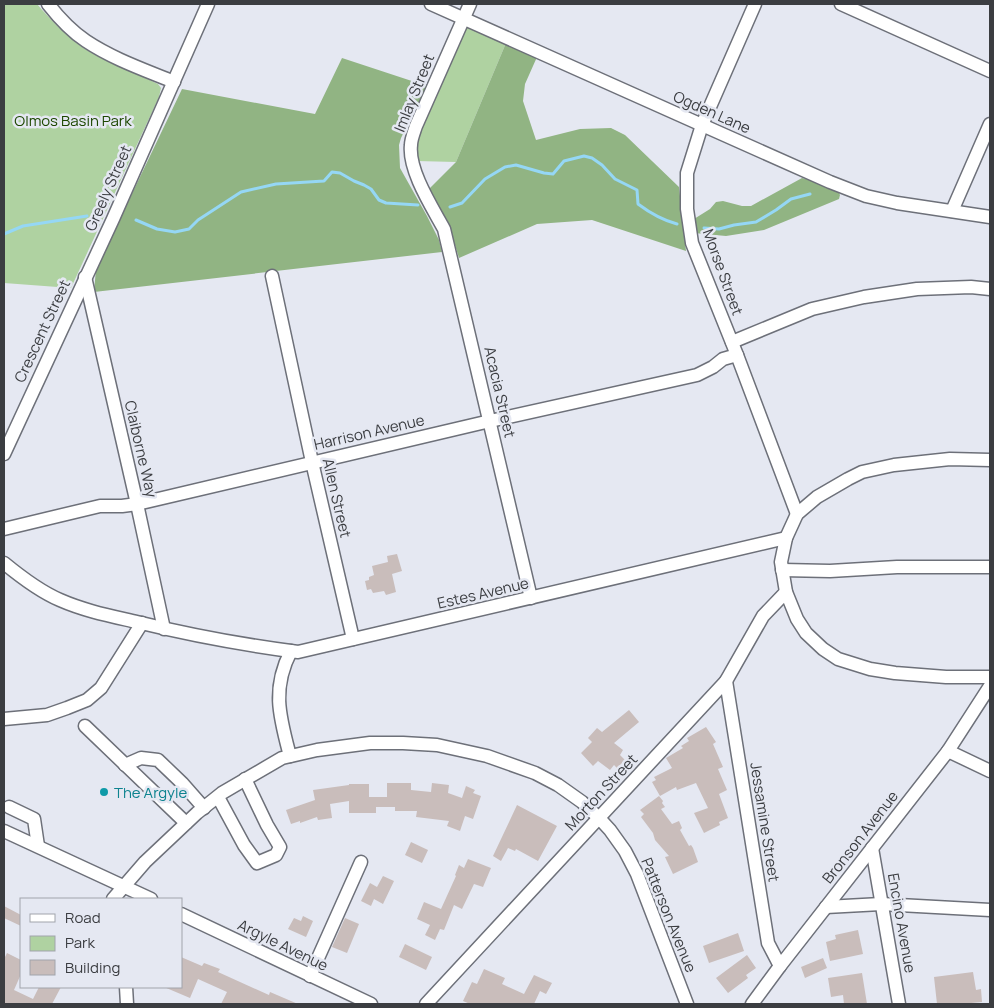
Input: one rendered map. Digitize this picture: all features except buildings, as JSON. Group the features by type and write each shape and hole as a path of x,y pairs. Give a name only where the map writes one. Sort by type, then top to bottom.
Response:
{"street":[{"path":"48,4 60,18 87,41 112,56 174,82"},
{"name":"Greely Street","path":"86,276 208,4"},
{"name":"Ogden Lane","path":"431,4 866,196 897,203 990,217"},
{"name":"Imlay Street","path":"427,196 414,169 410,146 416,126 470,4"},
{"name":"Morse Street","path":"738,355 692,243 687,209 687,173 702,125 755,4"},
{"path":"841,4 990,71"},
{"path":"952,211 990,124"},
{"name":"Acacia Street","path":"427,196 444,229 531,598"},
{"name":"Crescent Street","path":"4,454 86,276"},
{"name":"Claiborne Way","path":"86,276 164,629"},
{"name":"Allen Street","path":"272,276 353,640"},
{"path":"732,342 812,309 864,297 917,289 990,289"},
{"path":"738,355 798,514"},
{"name":"Harrison Avenue","path":"4,529 100,506 137,504 312,462 697,375 723,359 738,355"},
{"path":"990,460 950,459 894,465 862,472 833,486 798,514 786,538 781,562 786,592 797,618 806,633 823,649 838,659 870,669 895,673 946,677 990,677"},
{"name":"Estes Avenue","path":"291,652 353,640 786,538"},
{"path":"4,562 23,579 60,601 164,629 291,652 280,679 279,702 283,730 290,756"},
{"path":"782,570 990,567"},
{"name":"Morton Street","path":"426,1004 726,681 763,616 786,592"},
{"path":"4,718 47,714 87,700 101,688 142,623"},
{"name":"Jessamine Street","path":"726,681 768,944 780,966"},
{"name":"Bronson Avenue","path":"752,1004 948,751 990,686"},
{"path":"85,726 186,823"},
{"name":"Patterson Avenue","path":"114,898 145,862 204,808 245,779 282,758 316,750 370,743 437,745 487,756 535,773 558,785 582,802 599,818 625,851 637,874 687,1004"},
{"path":"948,751 990,771"},
{"path":"126,765 141,758 158,760 204,808"},
{"path":"218,797 244,845 257,862 276,855 280,847 266,825 245,779"},
{"path":"10,807 34,818 38,846"},
{"path":"4,831 149,898"},
{"name":"Encino Avenue","path":"872,848 899,1004"},
{"path":"310,976 361,862"},
{"path":"826,907 881,904 990,910"},
{"name":"Argyle Avenue","path":"182,914 371,1004"},
{"path":"126,988 127,1004"}],"green space":[{"name":"Olmos Basin Park","path":"4,4 37,4 58,27 82,47 158,84 161,88 159,97 71,288 4,283"},
{"path":"466,26 506,43 456,162 416,161 415,146 420,128"},
{"path":"506,43 537,57 525,84 523,101 536,140 580,129 611,128 625,135 679,187 686,251 592,220 537,224 459,258 448,222 429,189 456,162"},
{"path":"342,58 427,86 401,138 399,145 400,168 439,240 442,252 94,292 96,269 182,89 315,114"},
{"path":"802,178 837,189 840,195 839,199 764,230 726,236 694,233 694,219 710,209 716,202 723,201 742,206 751,206"}],"waterway":[{"path":"450,207 462,203 485,179 505,167 516,165 553,174 564,161 584,156 592,158 602,165 615,179 637,190 638,204 656,216 677,224"},
{"path":"136,220 157,229 175,232 189,229 198,220 241,192 276,184 324,181 332,172 340,173 371,189 379,200 386,203 418,205"},
{"path":"704,228 719,229 756,222 791,199 810,194"},
{"path":"4,234 23,226 87,216"}],"place":[{"name":"The Argyle","path":"104,792"}]}
